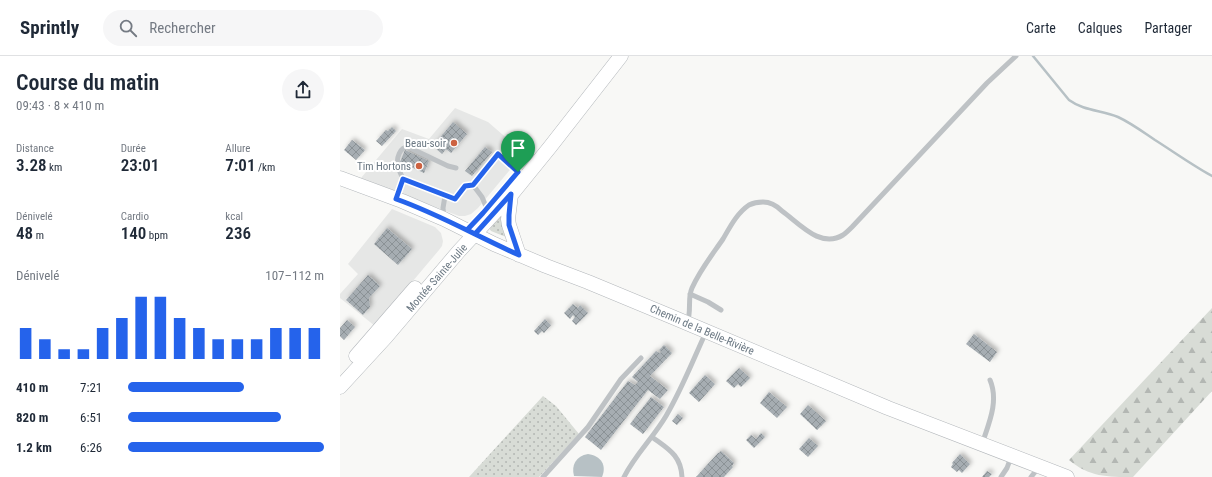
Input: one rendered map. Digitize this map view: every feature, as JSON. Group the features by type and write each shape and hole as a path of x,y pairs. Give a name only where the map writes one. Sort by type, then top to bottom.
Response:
{"main road":[{"name":"Montée Sainte-Julie","path":"340,375 452,244 471,232 511,194 550,147 621,56"},
{"name":"Montée Sainte-Julie","path":"340,387 386,337 459,251 487,209 518,172 592,93"},
{"name":"Chemin de la Belle-Rivière","path":"340,178 444,219 519,255 687,323 888,408 1012,456 1035,472 1067,477"},
{"path":"511,194 509,225 519,255"}],"lane":[{"path":"687,323 690,314 689,300 692,289 702,270 743,210 753,203 770,203 805,229 820,238 826,239 843,235 852,228 987,83 1016,56"},
{"path":"396,199 403,179 397,162 402,149 405,147 456,168"},
{"path":"403,179 455,199 465,186 473,185 498,154 518,172"},
{"path":"473,185 482,198 487,209"},
{"path":"444,219 443,208 446,196"},
{"path":"690,294 721,310"},
{"path":"624,477 636,456 666,417 707,332"},
{"path":"543,477 588,427 621,379 641,358"},
{"path":"982,444 994,400 993,387 990,380"},
{"path":"652,436 677,457 681,467 682,477"},
{"path":"1001,477 1008,468 1012,456"}],"shaded area":[{"path":"455,108 488,122 524,153 478,208 471,214 459,216 361,178 402,129 429,139"},
{"path":"392,209 435,227 441,233 443,241 439,250 375,326 340,298 340,294 358,274 348,264"},
{"path":"588,454 593,455 602,462 604,469 602,477 574,476 573,468 575,462 580,457"}],"green space":[{"path":"504,211 506,237 491,231 490,228"},
{"path":"1212,308 1212,391 1133,477 1115,477 1091,473 1076,466 1069,460"},
{"path":"543,396 556,406 579,434 539,477 469,477"}],"building":[{"path":"453,122 467,134 451,153 446,149 442,154 433,146"},
{"path":"392,127 396,131 382,146 376,141 386,130 388,131"},
{"path":"352,140 365,150 356,160 344,150"},
{"path":"485,147 492,152 472,176 465,171"},
{"path":"405,150 429,161 424,173 400,162"},
{"path":"387,228 412,249 398,265 374,244"},
{"path":"368,275 380,286 369,298 370,307 363,315 346,300"},
{"path":"573,304 578,308 580,305 588,313 576,325 572,321 575,317 573,315 570,319 564,313"},
{"path":"545,319 551,325 544,333 542,331 538,335 534,331"},
{"path":"347,320 355,327 344,340 340,336 340,328"},
{"path":"974,334 997,352 990,362 966,344"},
{"path":"664,345 672,353 650,376 668,390 660,399 648,390 601,450 585,437 628,381 635,385 638,382 632,377 656,351 661,352 659,350"},
{"path":"739,368 750,378 741,387 738,384 734,388 726,381"},
{"path":"705,375 715,384 699,402 689,393"},
{"path":"769,392 787,407 777,418 760,403"},
{"path":"651,397 664,407 643,434 630,424"},
{"path":"808,405 826,421 817,430 800,414"},
{"path":"678,414 683,418 677,425 672,421"},
{"path":"761,433 765,437 754,448 746,440 751,435 756,439"},
{"path":"809,438 818,446 808,457 799,449"},
{"path":"721,451 734,463 732,466 733,467 724,477 696,477 718,453"},
{"path":"960,454 970,464 962,473 959,470 957,472 951,467 953,464 952,463"},
{"path":"987,471 992,474 989,477 982,477"}],"waterway":[{"path":"1033,56 1069,100 1075,104 1123,119 1212,176"}],"place":[{"name":"Beau-soir","path":"454,143"},
{"name":"Tim Hortons","path":"419,166"}],"route":[{"path":"518,172 467,230 475,234 511,194 508,222 519,255 494,244 467,230 448,220 396,199 403,179 455,199 465,186 473,185 498,154 518,172"}]}
